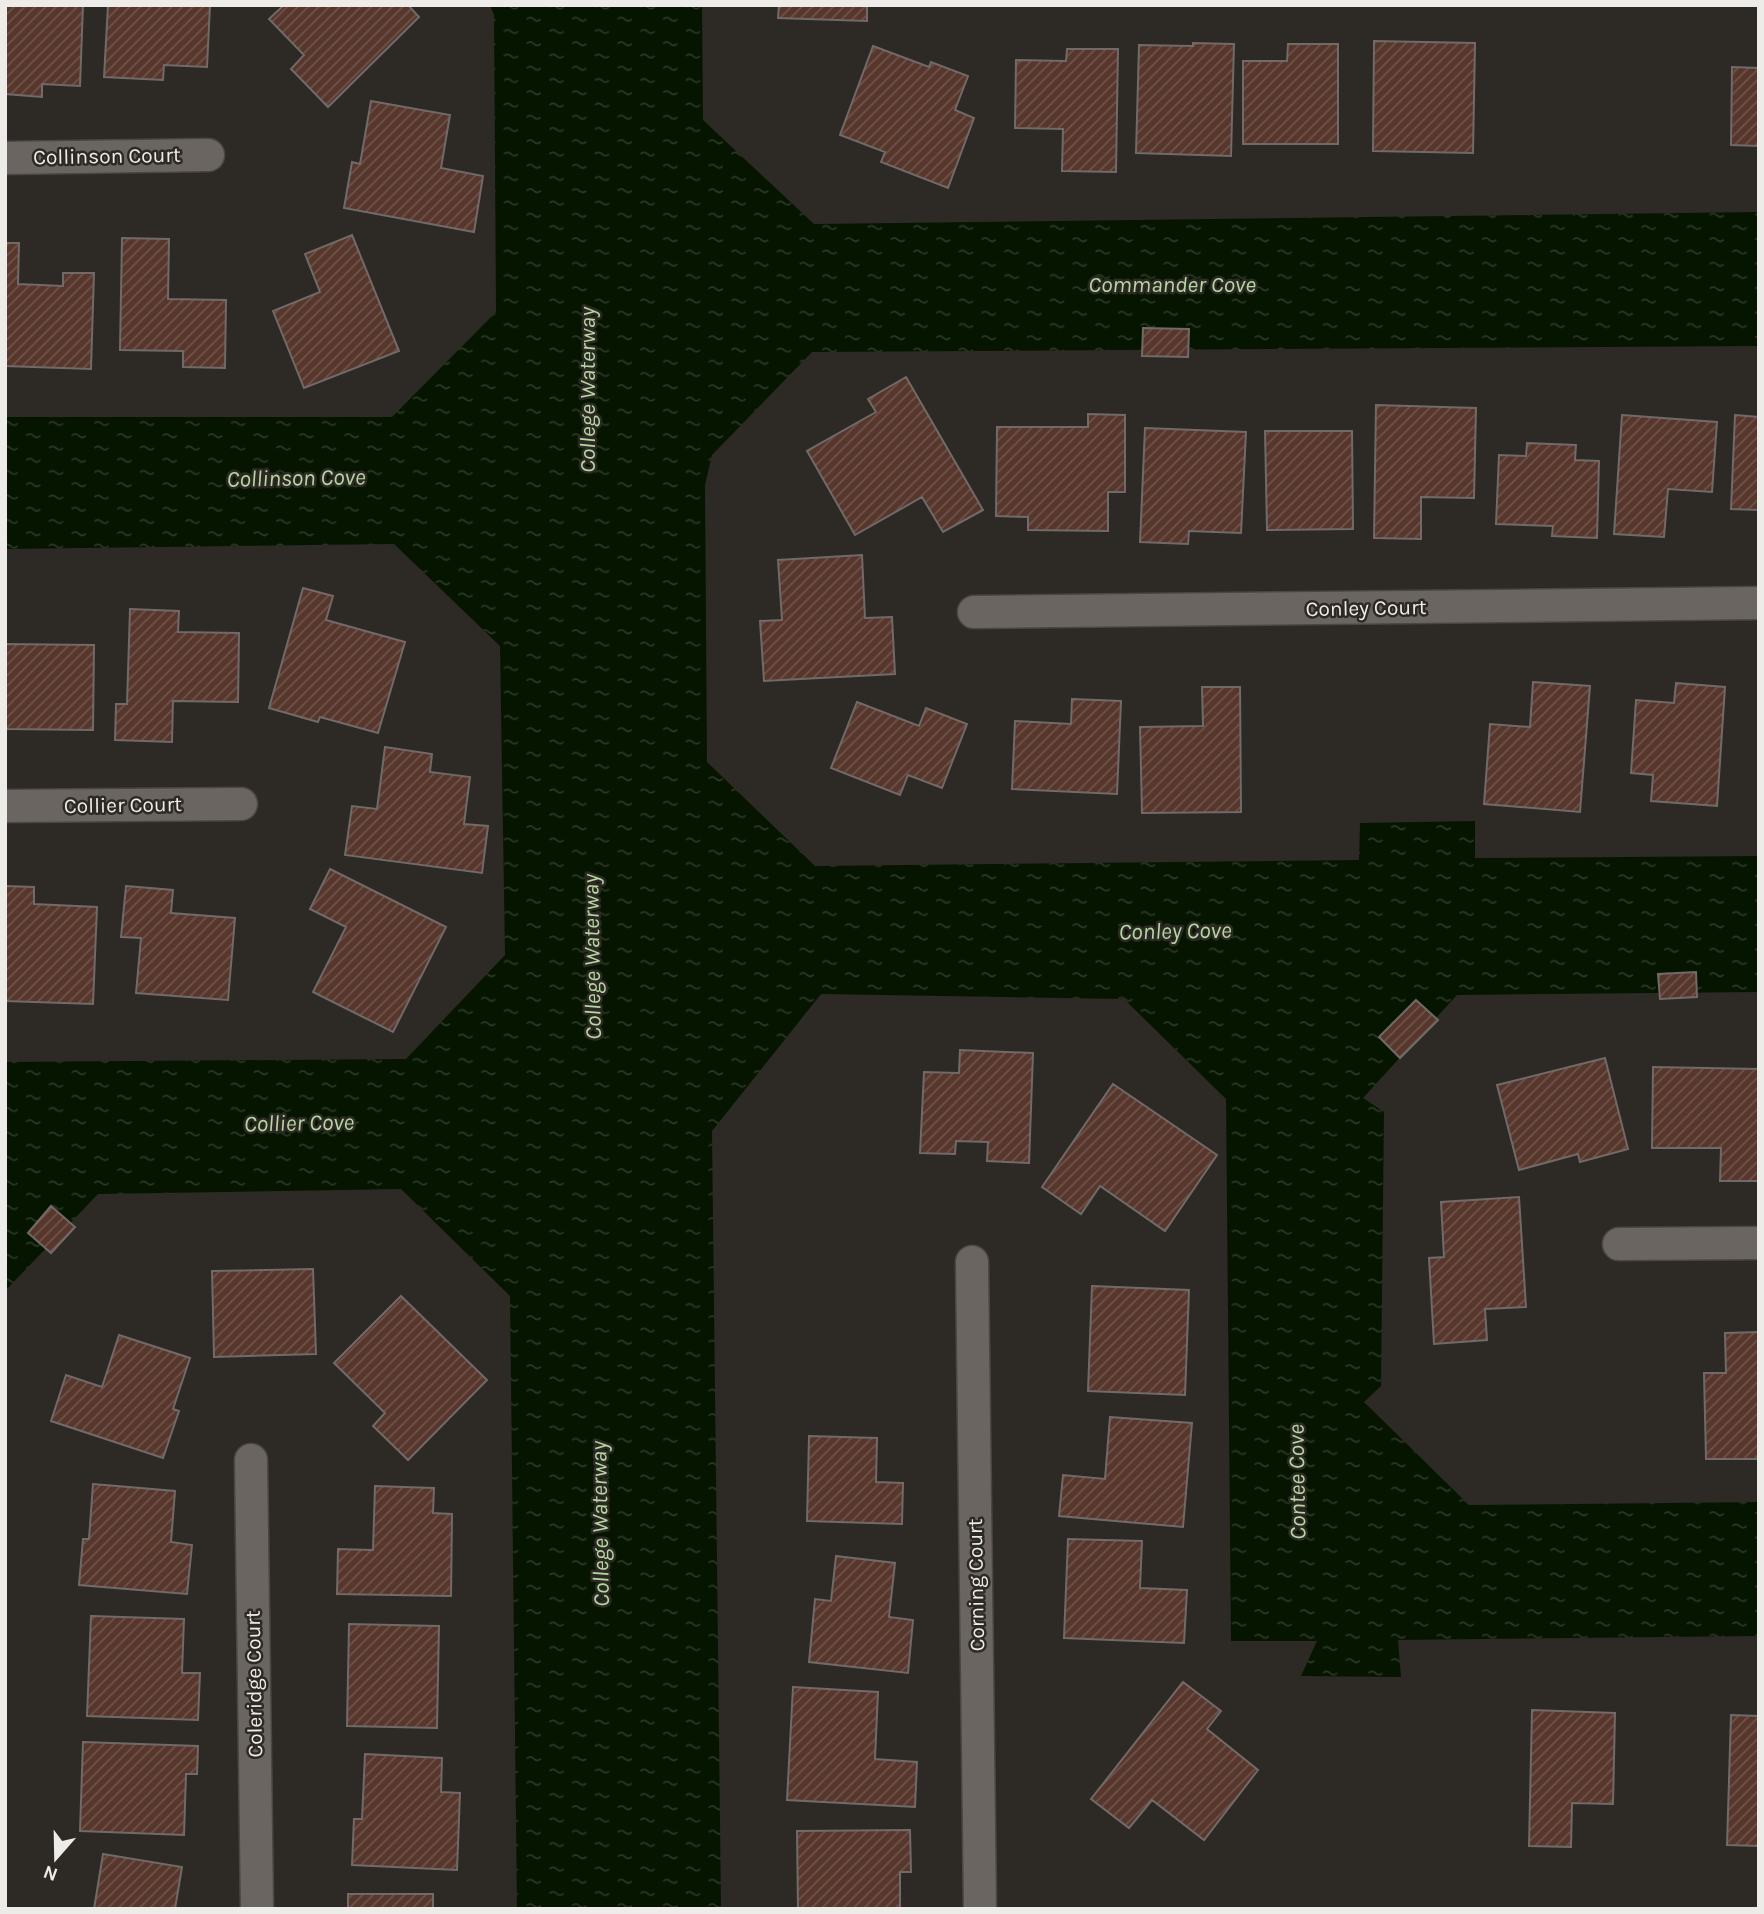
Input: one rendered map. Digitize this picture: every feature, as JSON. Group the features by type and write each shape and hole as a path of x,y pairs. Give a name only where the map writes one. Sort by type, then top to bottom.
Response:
{"street":[{"name":"Collinson Court","path":"5,158 208,155"},
{"name":"Conley Court","path":"974,612 1759,603"},
{"name":"Collier Court","path":"5,806 241,804"},
{"path":"1619,1244 1759,1243"},
{"name":"Corning Court","path":"972,1262 980,1909"},
{"name":"Coleridge Court","path":"251,1460 257,1909"}],"water":[{"path":"490,5 702,5 703,120 814,224 1759,212 1759,346 812,352 712,455 705,485 707,762 815,866 1359,860 1360,823 1475,821 1475,858 1759,856 1759,992 1457,995 1363,1098 1384,1112 1381,1386 1364,1402 1469,1505 1759,1502 1759,1636 1398,1640 1401,1677 1301,1676 1317,1641 1231,1641 1226,1099 1124,999 821,994 712,1131 721,1909 517,1909 510,1296 401,1189 98,1194 5,1291 5,1062 406,1059 505,955 500,646 394,544 5,549 5,417 392,417 496,312 494,15"}],"building":[{"path":"5,5 83,5 80,86 42,84 42,97 5,94"},
{"path":"108,5 210,5 207,67 164,65 163,80 104,77"},
{"path":"284,5 408,5 419,17 328,107 291,69 304,55 269,19"},
{"path":"779,5 867,5 867,21 778,18"},
{"path":"1374,41 1475,43 1473,153 1373,151"},
{"path":"1193,43 1234,44 1231,156 1136,153 1139,45 1193,46"},
{"path":"1288,44 1338,44 1338,144 1243,144 1243,61 1287,61"},
{"path":"873,46 929,67 931,62 968,76 955,110 974,118 948,188 881,162 885,152 840,135"},
{"path":"1067,49 1118,49 1116,172 1062,171 1063,129 1015,128 1016,60 1066,61"},
{"path":"1732,67 1759,68 1759,146 1731,145"},
{"path":"371,101 450,115 441,168 483,176 474,232 344,208 352,162 360,164"},
{"path":"352,235 399,351 304,388 273,311 320,292 305,254"},
{"path":"122,238 169,239 168,299 226,300 225,368 183,367 183,351 120,350"},
{"path":"5,243 19,243 18,284 63,286 63,273 94,273 91,369 5,366"},
{"path":"1143,328 1189,329 1188,357 1142,356"},
{"path":"906,377 983,510 943,532 922,497 855,535 807,451 876,412 868,399"},
{"path":"1376,405 1476,408 1474,498 1421,497 1421,539 1374,538"},
{"path":"1088,414 1125,415 1125,492 1108,492 1108,531 1028,530 1028,517 996,516 997,427 1088,427"},
{"path":"1622,415 1717,422 1712,492 1668,489 1664,537 1614,534"},
{"path":"1735,415 1759,417 1759,510 1731,509"},
{"path":"1145,428 1246,432 1241,533 1189,531 1188,544 1140,542"},
{"path":"1265,431 1352,431 1353,529 1267,530"},
{"path":"1527,443 1576,445 1575,460 1599,461 1597,538 1552,536 1553,526 1496,524 1499,455 1526,456"},
{"path":"862,555 865,618 892,617 895,674 764,681 760,621 782,620 778,560"},
{"path":"303,588 333,596 326,620 405,642 378,733 320,717 318,722 269,708"},
{"path":"130,609 179,611 178,632 239,633 238,702 173,701 172,742 115,740 116,704 127,704"},
{"path":"5,644 94,645 93,730 5,729"},
{"path":"1533,682 1590,686 1580,812 1484,804 1490,724 1530,727"},
{"path":"1676,683 1725,687 1717,806 1651,801 1653,775 1631,773 1636,700 1674,703"},
{"path":"1202,687 1240,687 1241,812 1142,813 1140,727 1203,726"},
{"path":"1072,699 1121,701 1117,794 1012,789 1015,721 1071,724"},
{"path":"857,702 919,726 926,708 967,724 942,788 908,775 900,795 831,768"},
{"path":"385,747 432,754 430,772 470,777 464,824 488,826 482,873 345,855 352,806 377,809"},
{"path":"330,869 446,927 393,1032 313,992 346,927 310,909"},
{"path":"5,886 34,887 34,904 97,907 93,1004 5,1001"},
{"path":"126,886 173,890 171,913 235,918 228,1000 136,993 141,938 121,937"},
{"path":"1696,972 1697,997 1660,999 1658,974"},
{"path":"1416,1000 1438,1020 1400,1058 1379,1037"},
{"path":"960,1050 1033,1053 1029,1163 987,1161 988,1142 956,1141 955,1154 920,1153 924,1072 959,1073"},
{"path":"1605,1058 1628,1149 1580,1162 1578,1154 1519,1170 1497,1085"},
{"path":"1653,1067 1759,1069 1759,1181 1720,1181 1721,1148 1652,1148"},
{"path":"1113,1084 1217,1155 1165,1231 1100,1186 1081,1214 1042,1187"},
{"path":"1519,1197 1526,1307 1485,1309 1487,1340 1434,1344 1429,1258 1444,1257 1441,1202"},
{"path":"51,1206 75,1227 51,1253 28,1233"},
{"path":"313,1269 316,1354 214,1357 212,1271"},
{"path":"1092,1286 1189,1290 1185,1395 1088,1391"},
{"path":"401,1296 487,1380 408,1460 373,1426 385,1413 334,1363"},
{"path":"1759,1332 1759,1459 1706,1459 1704,1373 1726,1373 1725,1333"},
{"path":"119,1335 190,1358 173,1409 179,1411 163,1458 51,1421 66,1375 102,1387"},
{"path":"1110,1417 1192,1423 1183,1527 1059,1516 1063,1475 1105,1479"},
{"path":"809,1436 877,1438 876,1482 903,1483 902,1524 807,1521"},
{"path":"93,1484 175,1491 171,1542 192,1545 187,1594 79,1585 83,1539 89,1539"},
{"path":"375,1486 434,1488 433,1513 452,1514 451,1596 337,1594 338,1549 373,1550"},
{"path":"1068,1539 1142,1541 1140,1588 1187,1590 1184,1643 1064,1638"},
{"path":"836,1556 895,1563 889,1617 913,1620 908,1673 809,1662 815,1599 831,1601"},
{"path":"91,1616 184,1619 182,1673 200,1673 198,1720 87,1716"},
{"path":"349,1624 439,1626 437,1728 347,1726"},
{"path":"1183,1682 1221,1711 1207,1729 1258,1770 1204,1840 1152,1800 1129,1828 1091,1799"},
{"path":"793,1687 878,1692 875,1759 917,1762 915,1807 787,1800"},
{"path":"1532,1710 1615,1713 1613,1804 1572,1803 1571,1847 1529,1846"},
{"path":"1731,1715 1759,1716 1759,1846 1727,1845"},
{"path":"83,1742 198,1746 197,1774 186,1774 184,1835 80,1831"},
{"path":"365,1754 442,1758 441,1792 460,1793 457,1870 352,1865 354,1819 362,1819"},
{"path":"910,1830 911,1872 900,1872 900,1909 798,1909 797,1831"},
{"path":"103,1854 182,1867 175,1909 94,1909"},
{"path":"348,1894 433,1894 433,1909 348,1909"}],"water label":[{"name":"Commander Cove","path":"1172,284"},
{"name":"College Waterway","path":"587,390"},
{"name":"Collinson Cove","path":"296,478"},
{"name":"Conley Cove","path":"1175,931"},
{"name":"College Waterway","path":"592,957"},
{"name":"Collier Cove","path":"299,1123"},
{"name":"Contee Cove","path":"1297,1482"},
{"name":"College Waterway","path":"600,1524"}]}
